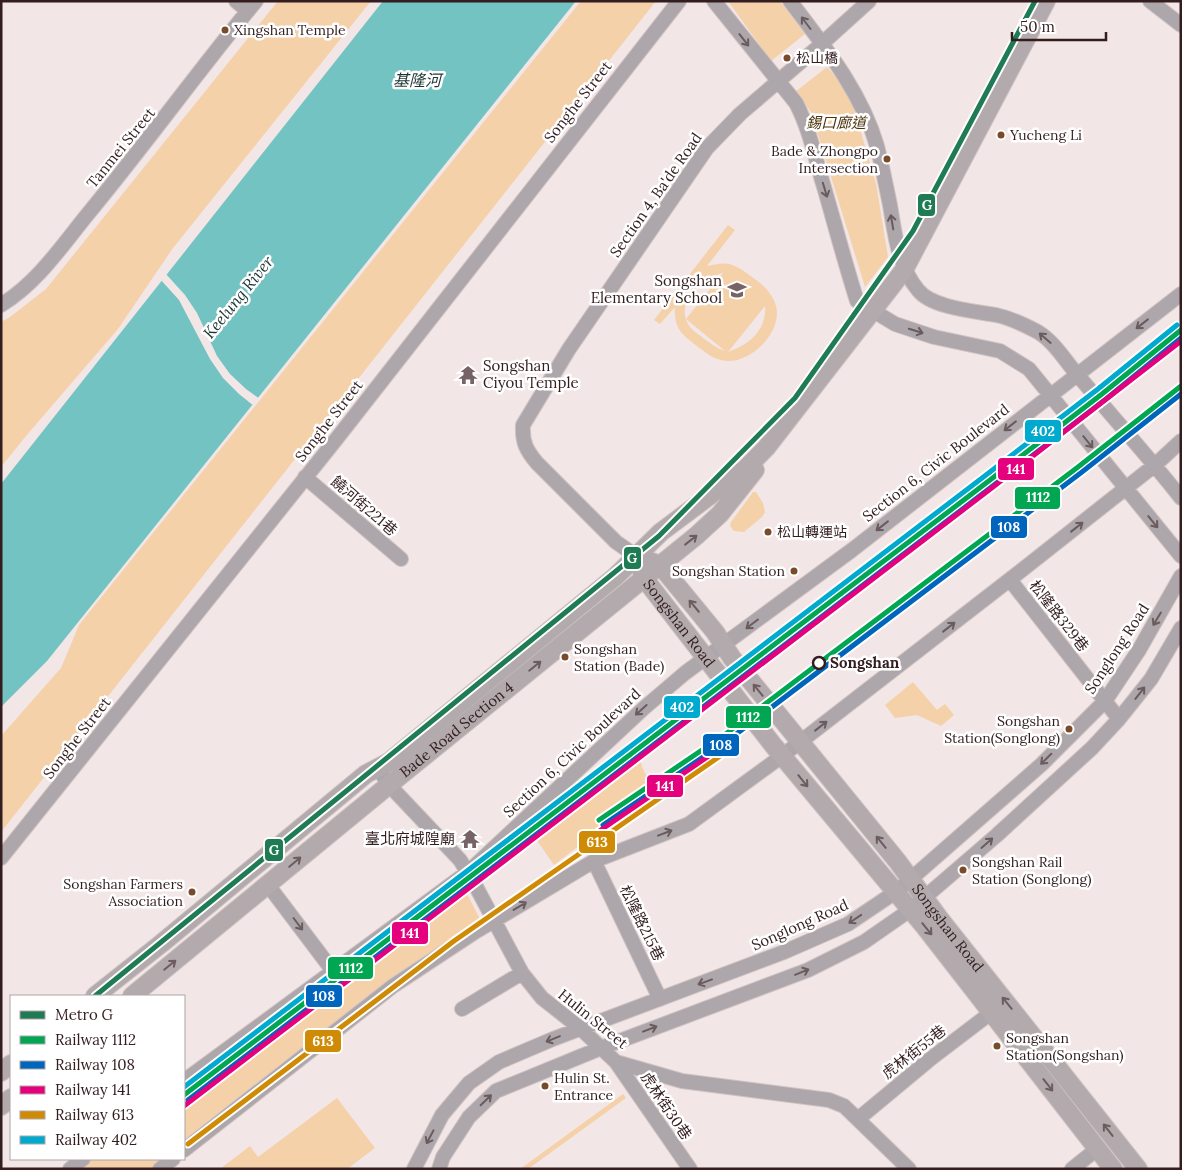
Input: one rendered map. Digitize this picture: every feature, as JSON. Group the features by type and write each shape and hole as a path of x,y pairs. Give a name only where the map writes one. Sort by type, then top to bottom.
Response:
{"main road":[{"name":"Bade Road Section 4","path":"96,995 162,944 366,774 390,762 615,577 661,532 744,470 766,448 904,270 1046,1"},
{"name":"Bade Road Section 4","path":"133,995 696,536 720,514 753,473 766,448"},
{"name":"Songshan Road","path":"636,556 660,565 715,632 732,658 911,880 1138,1169"},
{"name":"Songshan Road","path":"636,556 644,578 782,756 896,892 992,1012 1113,1169"}],"street":[{"path":"236,1 252,6"},
{"name":"Songhe Street","path":"1,858 305,477 679,1"},
{"path":"714,1 781,80 796,103 813,145 857,301 895,324 919,332 1000,350 1030,369 1181,556"},
{"path":"790,1 820,46 832,55 869,124 877,146 892,224 904,270 919,292 959,310 996,315 1018,322 1040,333 1059,351 1076,375 1155,465 1181,498"},
{"path":"781,80 869,1"},
{"path":"1150,1 1181,24"},
{"name":"Tanmei Street","path":"1,304 16,296 38,275 114,182 252,6"},
{"name":"Section 4, Ba'de Road","path":"636,556 616,542 529,454 522,439 523,425 569,349 707,148 740,114 781,80"},
{"name":"Section 6, Civic Boulevard","path":"185,1080 468,872 644,708 706,657 852,550 1181,294"},
{"path":"185,1149 393,986 475,932 594,861 689,824 782,756 1010,580 1126,489 1181,441"},
{"name":"饒河街221巷","path":"305,477 401,559"},
{"name":"Songlong Road","path":"414,1169 442,1115 469,1083 499,1062 580,1028 784,952 848,924 896,892 1042,764 1105,701 1139,650 1181,576"},
{"name":"松隆路329巷","path":"1010,580 1119,719"},
{"path":"439,1169 443,1157 469,1117 496,1091 602,1048 808,970 864,942 910,910 997,835 1092,748 1119,719 1151,679 1181,628"},
{"name":"Hulin Street","path":"378,768 389,785 460,860 522,973 542,998 580,1028 616,1062 682,1080 829,1100 844,1106 909,1169"},
{"name":"松隆路215巷","path":"594,861 660,999"},
{"path":"268,885 333,971"},
{"path":"462,1009 522,973"},
{"name":"虎林街55巷","path":"858,1119 928,1060 992,1012"},
{"name":"虎林街30巷","path":"616,1062 690,1169"},
{"path":"1072,1169 1097,1149"},
{"path":"70,1169 82,1160"},
{"path":"160,1169 172,1160"}],"green space":[{"path":"278,1 371,1 173,248 118,329 1,467 1,322 46,289"},
{"path":"581,1 656,1 1,832 1,736 61,668 79,625"},
{"path":"728,1 780,1 805,34 771,61"},
{"name":"錫口廊道","path":"827,67 846,89 855,112 876,183 888,257 865,287 811,112 795,92"},
{"path":"728,225 735,230 707,266 731,264 756,280 772,297 776,306 777,316 769,337 761,346 742,358 731,361 713,357 685,336 676,322 675,307 660,324 654,320","holes":["723,273 686,319 685,309 687,301 692,294 706,281","765,306 765,315 760,329 749,341 728,352","686,319 725,351 694,331"]},
{"path":"753,492 756,492 763,503 765,512 762,517 744,532 734,531 730,526 731,522"},
{"path":"913,682 937,710 945,704 954,715 941,726 917,715 895,718 885,705"},
{"path":"629,759 640,759 647,776 663,787 649,803 591,837 554,865 536,839 574,810"},
{"path":"459,887 464,888 480,919 417,963 185,1144 185,1087"},
{"path":"623,1094 626,1098 528,1169 520,1169"},
{"path":"337,1098 375,1148 347,1169 220,1169 250,1146 258,1157"},
{"path":"89,1160 164,1160 152,1169 77,1169"}],"water":[{"name":"基隆河","path":"383,1 576,1 47,661 1,707 1,484"}],"pier":[{"path":"165,273 185,295 197,313 217,356 230,374 260,399 254,406 223,378 210,359 179,300 160,279"}],"metro line":[{"name":"G","path":"96,995 659,536 795,398 913,231 1035,1"}],"rail line":[{"name":"402","path":"185,1086 986,475 1098,389 1177,325"},
{"name":"1112","path":"185,1094 990,480 1102,394 1181,330"},
{"name":"108","path":"188,1100 994,485 1106,399 1181,338"},
{"name":"141","path":"185,1105 1181,341"},
{"name":"1112","path":"599,820 727,733 1078,467 1181,386"},
{"name":"108","path":"603,825 731,738 1082,472 1181,394"},
{"name":"141","path":"598,832 732,740"},
{"name":"613","path":"188,1144 454,941 736,745"}],"place":[{"name":"Xingshan Temple","path":"225,30"},
{"name":"松山橋","path":"787,58"},
{"name":"Yucheng Li","path":"1001,135"},
{"name":"Bade & Zhongpo Intersection","path":"887,159"},
{"name":"Songshan Elementary School","path":"737,290"},
{"name":"Songshan Ciyou Temple","path":"468,375"},
{"name":"松山轉運站","path":"768,532"},
{"name":"Songshan Station","path":"794,571"},
{"name":"Songshan Station (Bade)","path":"565,657"},
{"name":"Songshan","path":"819,663"},
{"name":"Songshan Station(Songlong)","path":"1069,729"},
{"name":"臺北府城隍廟","path":"470,839"},
{"name":"Songshan Rail Station (Songlong)","path":"963,870"},
{"name":"Songshan Farmers Association","path":"192,892"},
{"name":"Songshan Station(Songshan)","path":"997,1046"},
{"name":"Hulin St. Entrance","path":"545,1086"}],"water label":[{"name":"Keelung River","path":"238,297"}]}
